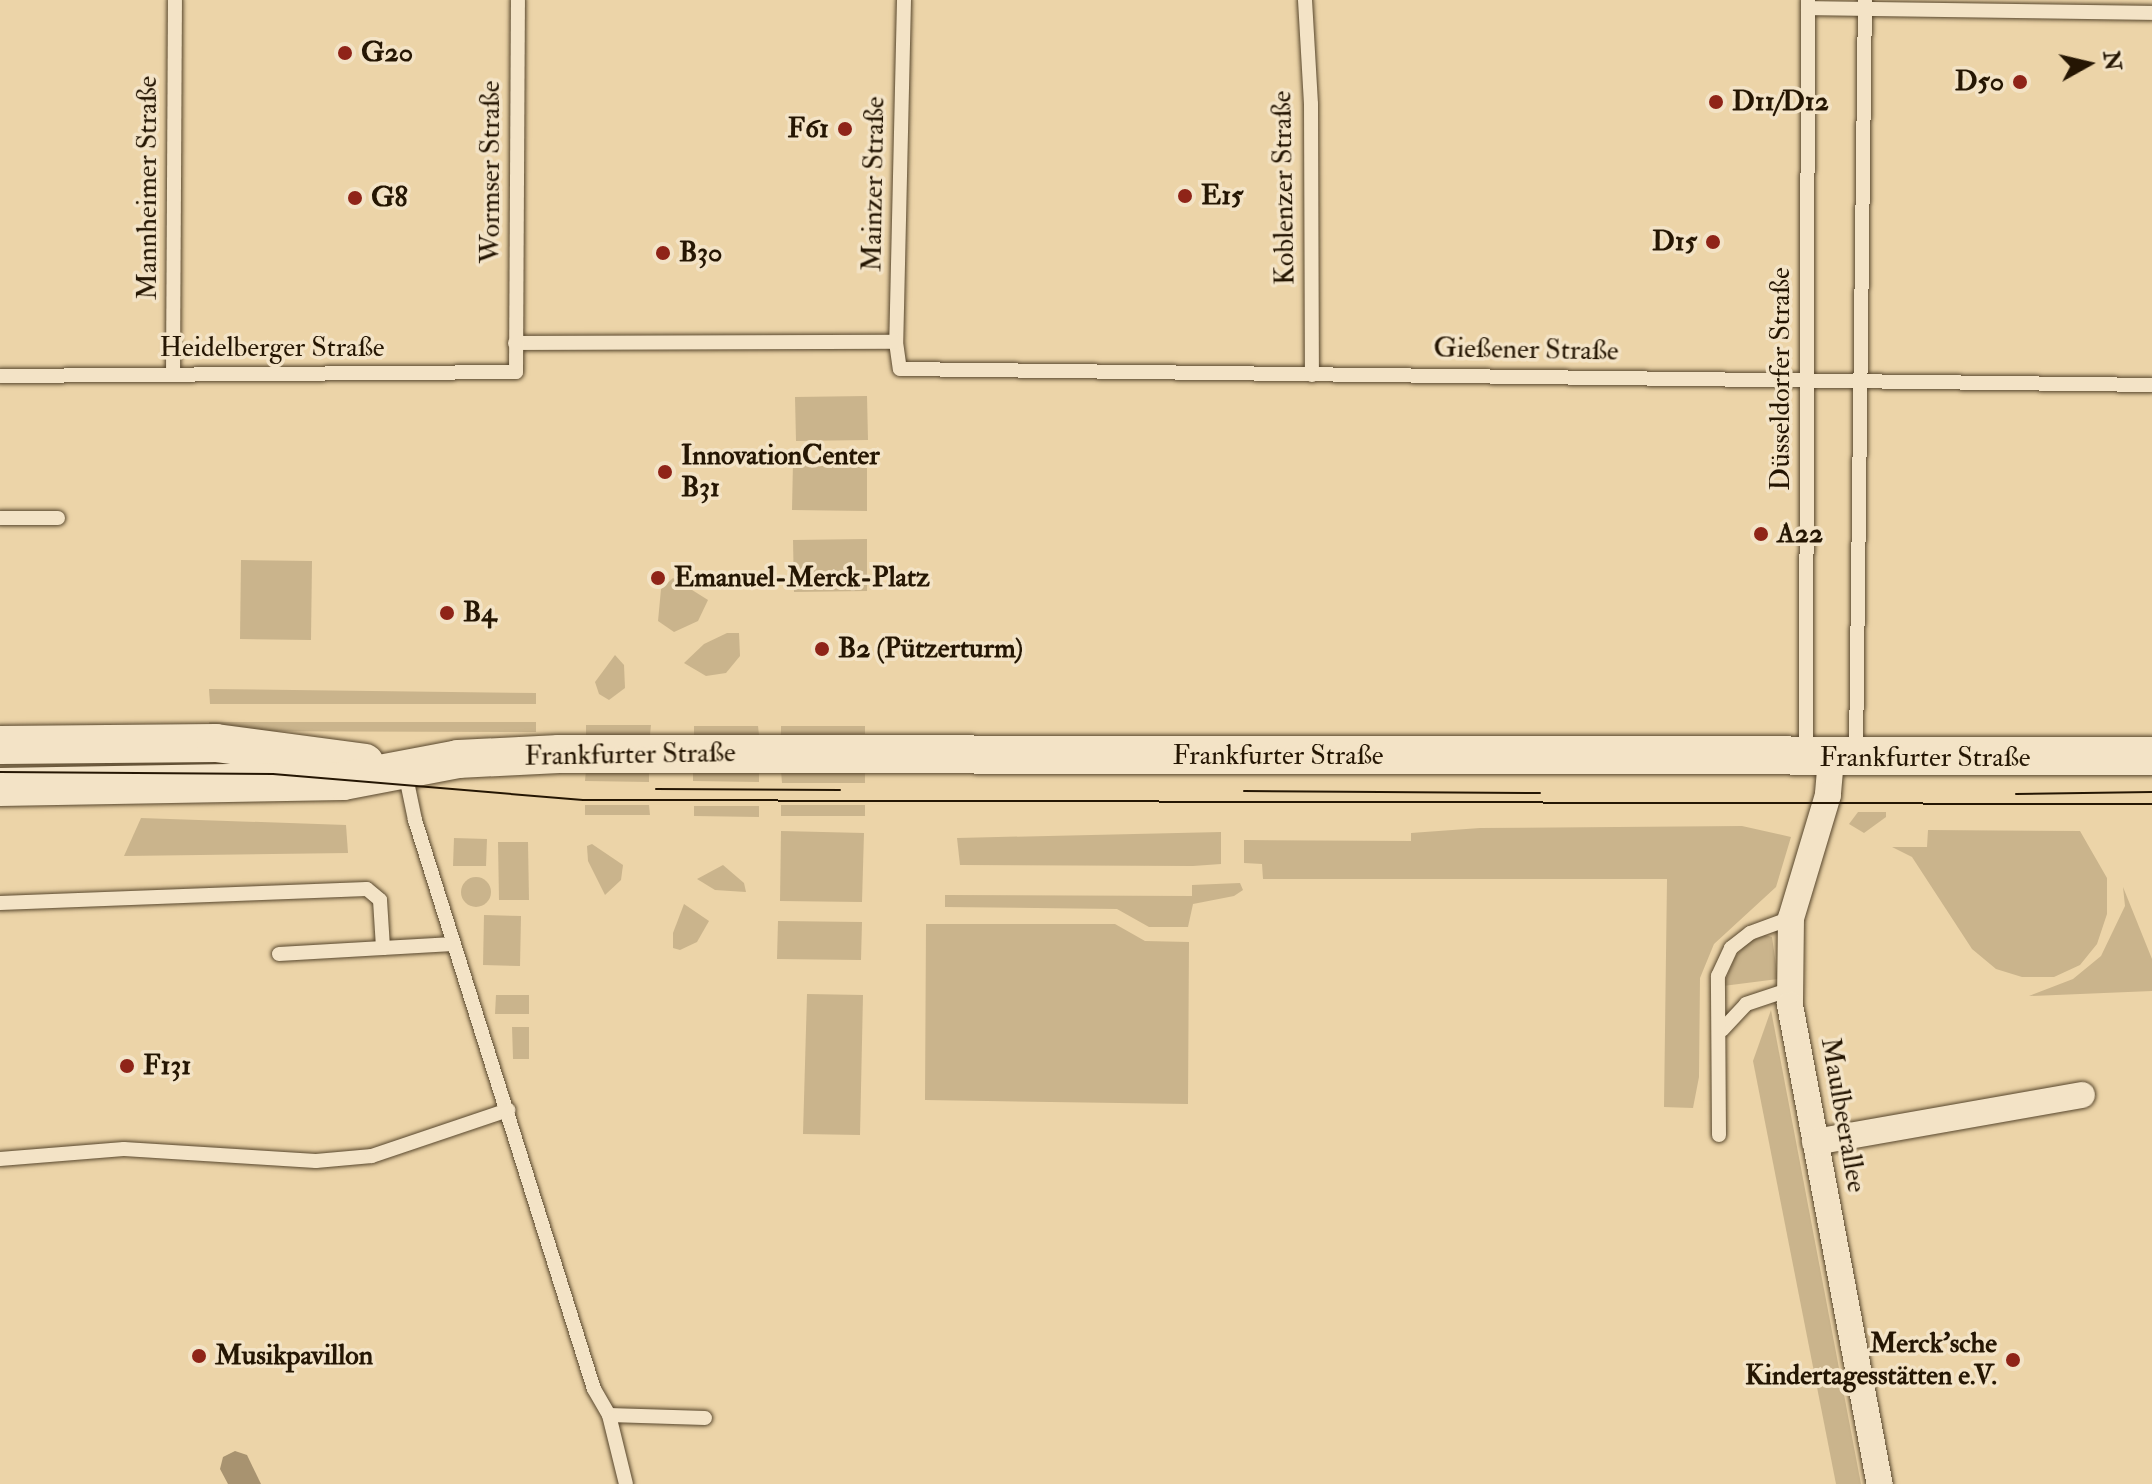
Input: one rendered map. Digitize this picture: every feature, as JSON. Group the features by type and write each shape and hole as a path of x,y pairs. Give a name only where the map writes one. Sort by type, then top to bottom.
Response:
{"main road":[{"name":"Frankfurter Straße","path":"0,745 216,743 404,768"},
{"name":"Frankfurter Straße","path":"0,787 297,784 343,781 458,759 586,753 1831,759 2152,756"}],"street":[{"name":"Maulbeerallee","path":"1831,759 1828,795 1791,918 1791,989 1815,1142 1880,1484"},
{"path":"1815,1142 2082,1095"}],"lane":[{"name":"Mannheimer Straße","path":"173,375 175,0"},
{"name":"Wormser Straße","path":"515,343 518,0"},
{"name":"Mainzer Straße","path":"900,369 896,342 904,0"},
{"name":"Koblenzer Straße","path":"1305,0 1311,104 1312,375"},
{"path":"1808,4 2152,13"},
{"name":"Düsseldorfer Straße","path":"1808,4 1807,379 1831,759"},
{"path":"1831,759 1861,381 1865,5"},
{"path":"515,343 896,342"},
{"name":"Heidelberger Straße","path":"0,376 516,372 515,343"},
{"name":"Gießener Straße","path":"900,369 2152,385"},
{"path":"0,518 58,518"},
{"path":"404,768 453,944 594,1389 609,1415 626,1484"},
{"path":"0,903 367,889 380,900 383,948"},
{"path":"1719,1135 1722,1030 1718,976 1731,948 1750,933 1791,918"},
{"path":"279,954 453,944"},
{"path":"1722,1030 1746,1004 1791,989"},
{"path":"0,1159 124,1149 316,1161 358,1157 508,1110"},
{"path":"609,1415 705,1418"}],"shaded area":[{"path":"867,396 868,440 796,441 795,397"},
{"path":"793,462 867,462 867,511 792,510"},
{"path":"867,539 867,591 794,592 793,540"},
{"path":"241,560 312,561 311,640 240,639"},
{"path":"673,578 708,600 698,621 674,632 658,621 661,589"},
{"path":"727,633 739,633 740,656 726,673 706,676 684,663 704,644"},
{"path":"615,655 624,665 625,688 609,700 599,694 595,682"},
{"path":"209,689 536,693 536,704 210,704"},
{"path":"209,722 536,722 536,732 210,731"},
{"path":"586,725 651,725 650,735 586,735"},
{"path":"694,726 758,726 759,735 694,735"},
{"path":"781,726 865,726 865,734 781,735"},
{"path":"586,770 649,770 649,782 585,781"},
{"path":"693,771 759,771 759,782 693,781"},
{"path":"781,771 865,772 865,783 782,783"},
{"path":"585,805 649,805 650,815 585,815"},
{"path":"781,805 865,805 865,816 781,816"},
{"path":"694,806 759,806 759,817 694,816"},
{"path":"1858,812 1886,812 1886,817 1864,833 1849,824"},
{"path":"141,818 346,825 348,853 124,856"},
{"path":"1742,826 1791,837 1776,887 1714,944 1700,978 1699,1077 1693,1108 1664,1107 1667,879 1263,879 1262,864 1244,863 1244,840 1411,841 1411,833 1480,828"},
{"path":"1928,830 2080,831 2107,878 2107,914 2097,944 2080,965 2054,977 2022,977 1996,969 1972,949 1912,857 1892,847 1927,847"},
{"path":"781,831 864,833 862,902 780,901"},
{"path":"1221,832 1221,864 1193,866 960,865 957,838"},
{"path":"454,838 487,839 486,866 453,866"},
{"path":"498,842 528,842 529,900 499,900"},
{"path":"592,844 623,865 621,880 605,895 588,861 587,846"},
{"path":"723,865 744,883 746,892 715,890 697,879"},
{"path":"476,877 486,882 491,892 486,902 476,907 466,902 461,892 466,882"},
{"path":"1240,883 1243,890 1234,896 1193,904 1188,927 1149,927 1117,909 945,907 945,895 1192,896 1192,885"},
{"path":"2123,887 2152,959 2152,991 2029,996 2073,979 2101,956 2125,906"},
{"path":"684,904 709,921 697,942 680,950 673,948 673,933"},
{"path":"484,915 521,916 520,966 483,965"},
{"path":"778,921 862,922 861,960 777,959"},
{"path":"926,924 1115,924 1145,941 1189,942 1188,1104 925,1100"},
{"path":"1765,935 1772,937 1778,979 1723,986 1735,957 1748,942"},
{"path":"807,994 863,995 860,1135 803,1134"},
{"path":"496,995 529,995 529,1014 495,1014"},
{"path":"1771,1010 1861,1484 1836,1484 1753,1061"},
{"path":"512,1027 529,1027 529,1059 513,1059"},
{"path":"235,1451 247,1455 261,1484 228,1484 220,1469 223,1457"}],"tram line":[{"path":"0,772 273,774 583,800 2152,804"},
{"path":"656,789 840,790"},
{"path":"1244,791 1540,793"},
{"path":"2016,794 2152,792"}],"place":[{"name":"G20","path":"345,53"},
{"name":"D50","path":"2020,82"},
{"name":"D11/D12","path":"1716,102"},
{"name":"F61","path":"845,129"},
{"name":"E15","path":"1185,196"},
{"name":"G8","path":"355,198"},
{"name":"D15","path":"1713,242"},
{"name":"B30","path":"663,253"},
{"name":"InnovationCenter B31","path":"665,472"},
{"name":"A22","path":"1761,534"},
{"name":"Emanuel-Merck-Platz","path":"658,578"},
{"name":"B4","path":"447,613"},
{"name":"B2 (Pützerturm)","path":"822,649"},
{"name":"F131","path":"127,1066"},
{"name":"Musikpavillon","path":"199,1356"},
{"name":"Merck'sche Kindertagesstätten e.V.","path":"2013,1360"}]}
